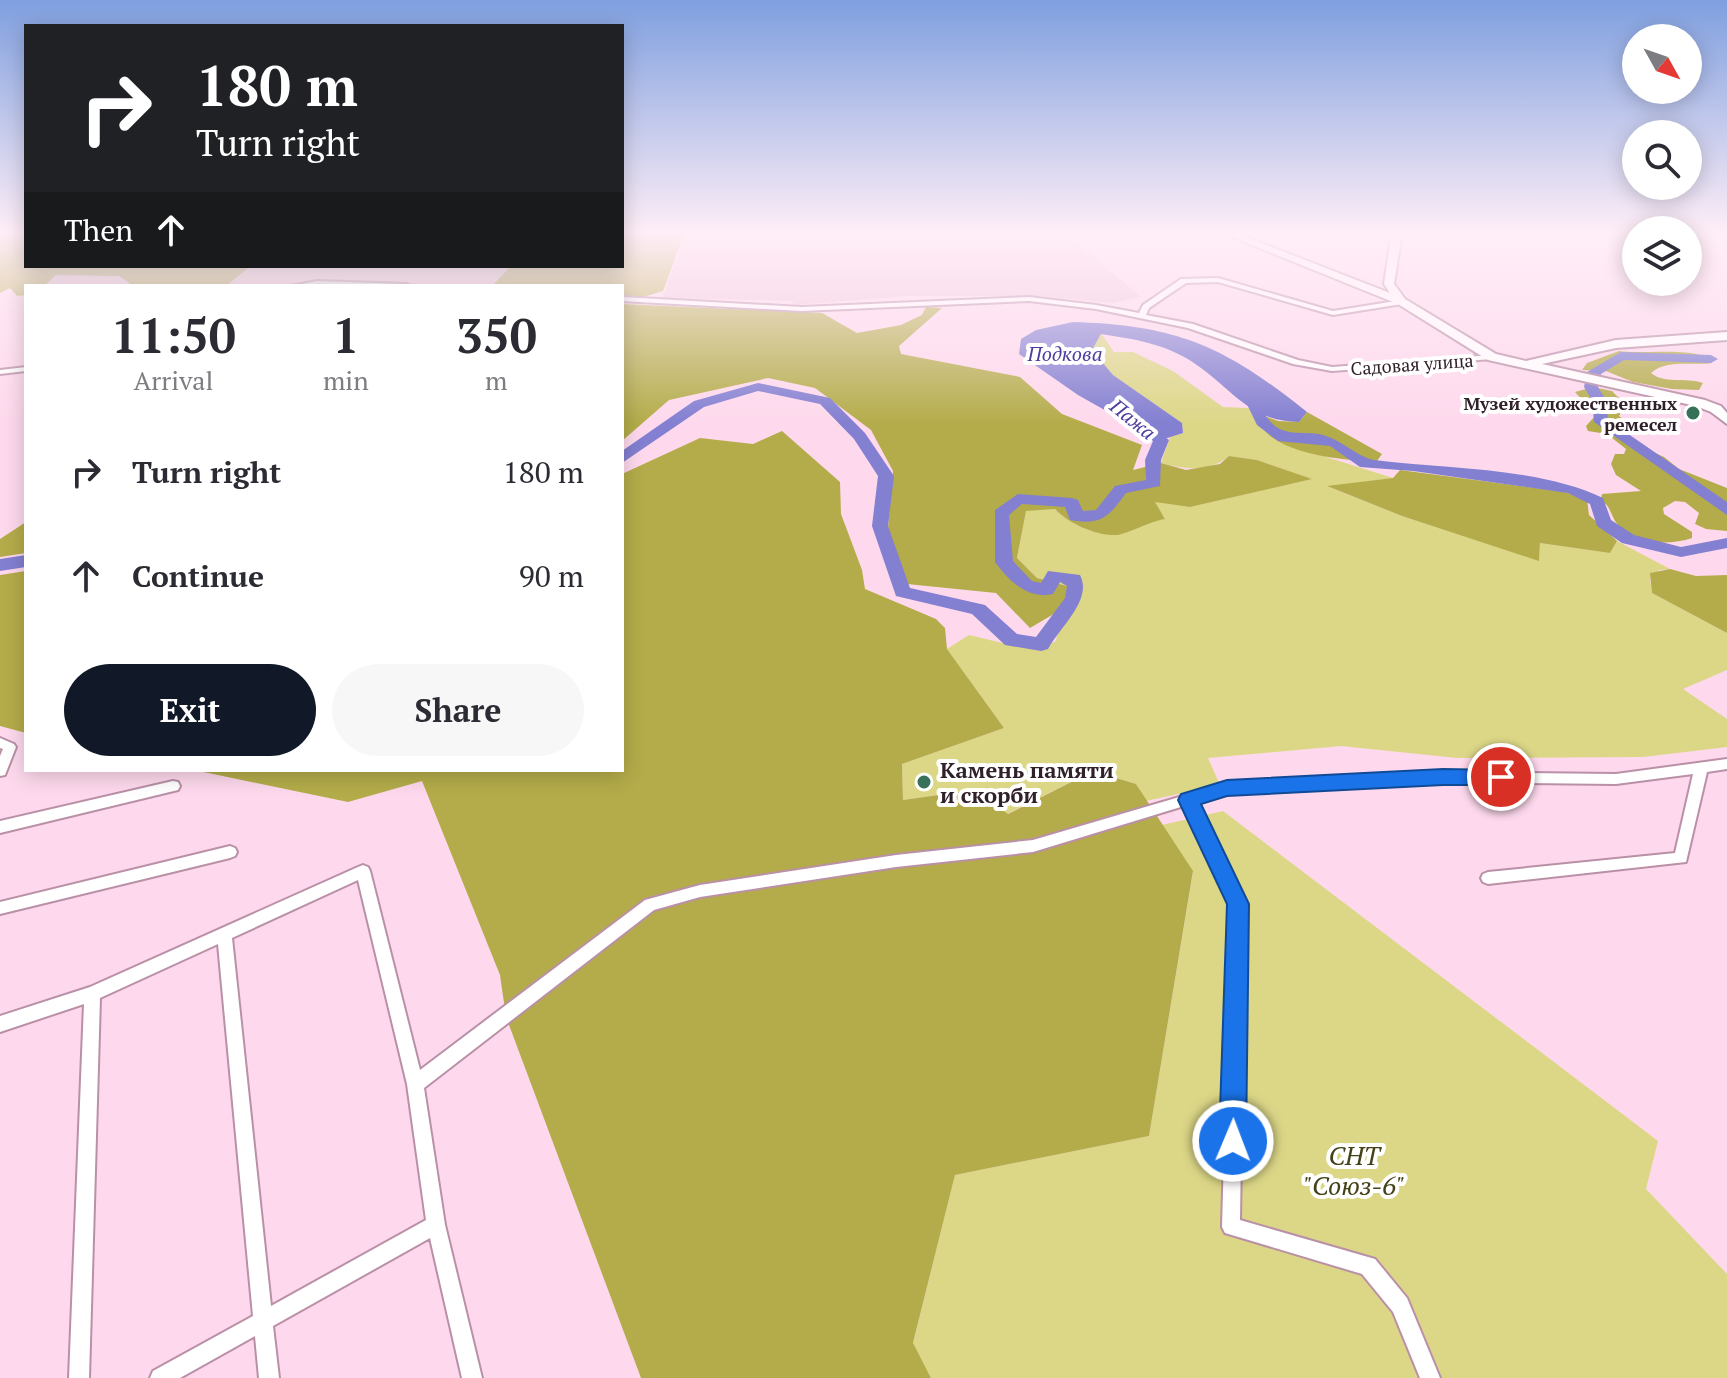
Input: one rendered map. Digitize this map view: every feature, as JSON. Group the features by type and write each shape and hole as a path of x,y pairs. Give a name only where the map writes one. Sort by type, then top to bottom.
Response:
{"main road":[{"path":"1388,296 1492,357 1707,405 1727,420"},
{"path":"1398,296 1402,302"},
{"path":"1516,363 1548,360 1616,344 1727,336"},
{"path":"1548,360 1551,366 1576,377"}],"street":[{"path":"1142,316 1146,307 1162,296"},
{"path":"1275,296 1333,313 1402,302"},
{"name":"Садовая улица","path":"624,299 802,309 1029,299 1190,326 1288,360 1332,369 1492,357"},
{"path":"0,372 24,369"},
{"path":"0,743 10,747 0,771"},
{"path":"415,1084 650,905 700,891 896,861 1033,846 1227,788 1443,777 1616,779 1727,764"},
{"path":"1488,878 1681,858 1701,768"},
{"path":"0,827 173,786"},
{"path":"1188,800 1238,904 1231,1227 1368,1266 1400,1305 1430,1378"},
{"path":"0,908 230,852"},
{"path":"0,1024 92,994 363,871 415,1084 436,1225 472,1378"},
{"path":"224,934 269,1378"},
{"path":"79,1378 92,994"},
{"path":"160,1378 436,1225"}],"shaded area":[{"path":"906,296 794,305 792,301 662,298"},
{"path":"1039,296 1141,297 1113,303"},
{"path":"624,304 822,313 857,333 901,325 922,315 926,307 942,308 899,346 901,354 1020,377 1062,414 1142,445 1133,470 1161,463 1186,470 1220,464 1229,456 1257,460 1312,479 1190,507 1155,502 1165,519 1117,535 1083,528 1055,509 1026,511 1017,558 1037,578 1067,586 1069,605 1030,628 996,593 907,584 888,528 893,471 871,430 815,388 768,378 669,400 624,439"},
{"path":"1619,351 1684,352 1706,357 1712,363 1672,364 1651,373 1662,378 1703,383 1699,390 1672,389 1633,382 1606,371 1582,370 1587,363"},
{"path":"1593,387 1612,391 1626,405 1619,416 1631,426 1627,434 1635,444 1664,457 1679,469 1727,488 1727,531 1706,529 1695,524 1699,513 1685,502 1675,501 1663,508 1664,514 1692,532 1692,538 1650,542 1622,529 1601,500 1602,494 1641,491 1616,475 1611,464 1615,454 1624,454 1626,449 1607,434 1588,431 1586,426 1596,415 1575,392"},
{"path":"1253,412 1278,421 1299,422 1307,412 1382,454 1377,461 1365,461 1304,452 1277,441 1267,433"},
{"path":"782,431 840,482 841,514 862,570 865,589 936,619 945,628 947,649 1004,728 902,764 903,800 974,790 1008,814 1093,771 1136,784 1193,871 1149,1136 955,1175 913,1343 931,1378 641,1378 506,1017 500,975 422,781 348,802 204,772 624,772 624,473 700,438 753,444"},
{"path":"1400,470 1565,492 1587,499 1589,515 1617,541 1610,553 1540,543 1539,561 1402,516 1327,486 1393,478"},
{"path":"24,523 24,553 0,557 0,539"},
{"path":"1670,569 1696,576 1727,575 1727,633 1652,593 1650,573"},
{"path":"24,571 24,732 0,726 0,575"}],"green space":[{"path":"1101,333 1114,352 1133,352 1173,371 1223,407 1249,408 1269,434 1307,451 1393,478 1329,487 1402,516 1539,560 1540,543 1610,553 1617,541 1670,569 1659,570 1650,579 1652,593 1727,633 1727,670 1683,689 1727,719 1727,747 1643,757 1457,758 1341,746 1208,758 1220,785 1146,801 1136,784 1093,771 1007,814 974,790 903,800 902,764 1004,728 947,649 969,635 1015,646 1055,642 1069,605 1067,586 1037,578 1017,558 1026,510 1055,509 1083,528 1117,534 1165,518 1153,501 1190,507 1311,479 1257,460 1229,456 1205,467 1187,468 1161,463 1170,437 1183,433 1182,423 1113,375 1092,350"},
{"name":"СНТ \"Союз-6\"","path":"1223,811 1658,1141 1646,1189 1727,1274 1727,1378 931,1378 913,1344 955,1175 1149,1136 1193,872 1162,825"}],"water":[{"name":"Подкова","path":"1073,322 1142,328 1199,344 1251,371 1307,412 1299,422 1267,416 1242,402 1208,373 1172,351 1149,343 1101,334 1092,350 1113,375 1182,423 1183,433 1161,440 1078,395 1019,354 1021,339 1036,330"}],"waterway":[{"name":"Пажа","path":"1711,359 1621,356 1594,372 1591,387 1599,400 1601,422 1727,510"},
{"name":"Пажа","path":"624,457 699,404 758,387 825,401 860,436 886,476 880,526 902,592 978,609 1012,640 1041,644 1074,597 1074,579 1054,575 1047,590 1026,585 1004,562 1001,514 1018,499 1072,503 1076,516 1101,515 1121,489 1154,483 1153,460 1161,440 1140,423"},
{"name":"Пажа","path":"1247,390 1262,422 1283,438 1317,438 1335,443 1366,464 1413,466 1572,489 1597,501 1603,522 1628,539 1681,552 1727,543"},
{"name":"Пажа","path":"0,565 24,561"}],"place":[{"name":"Музей художественных ремесел","path":"1693,413"},
{"name":"Камень памяти и скорби","path":"924,782"}],"route":[{"path":"1233,1141 1238,904 1188,800 1227,788 1501,777"}]}
